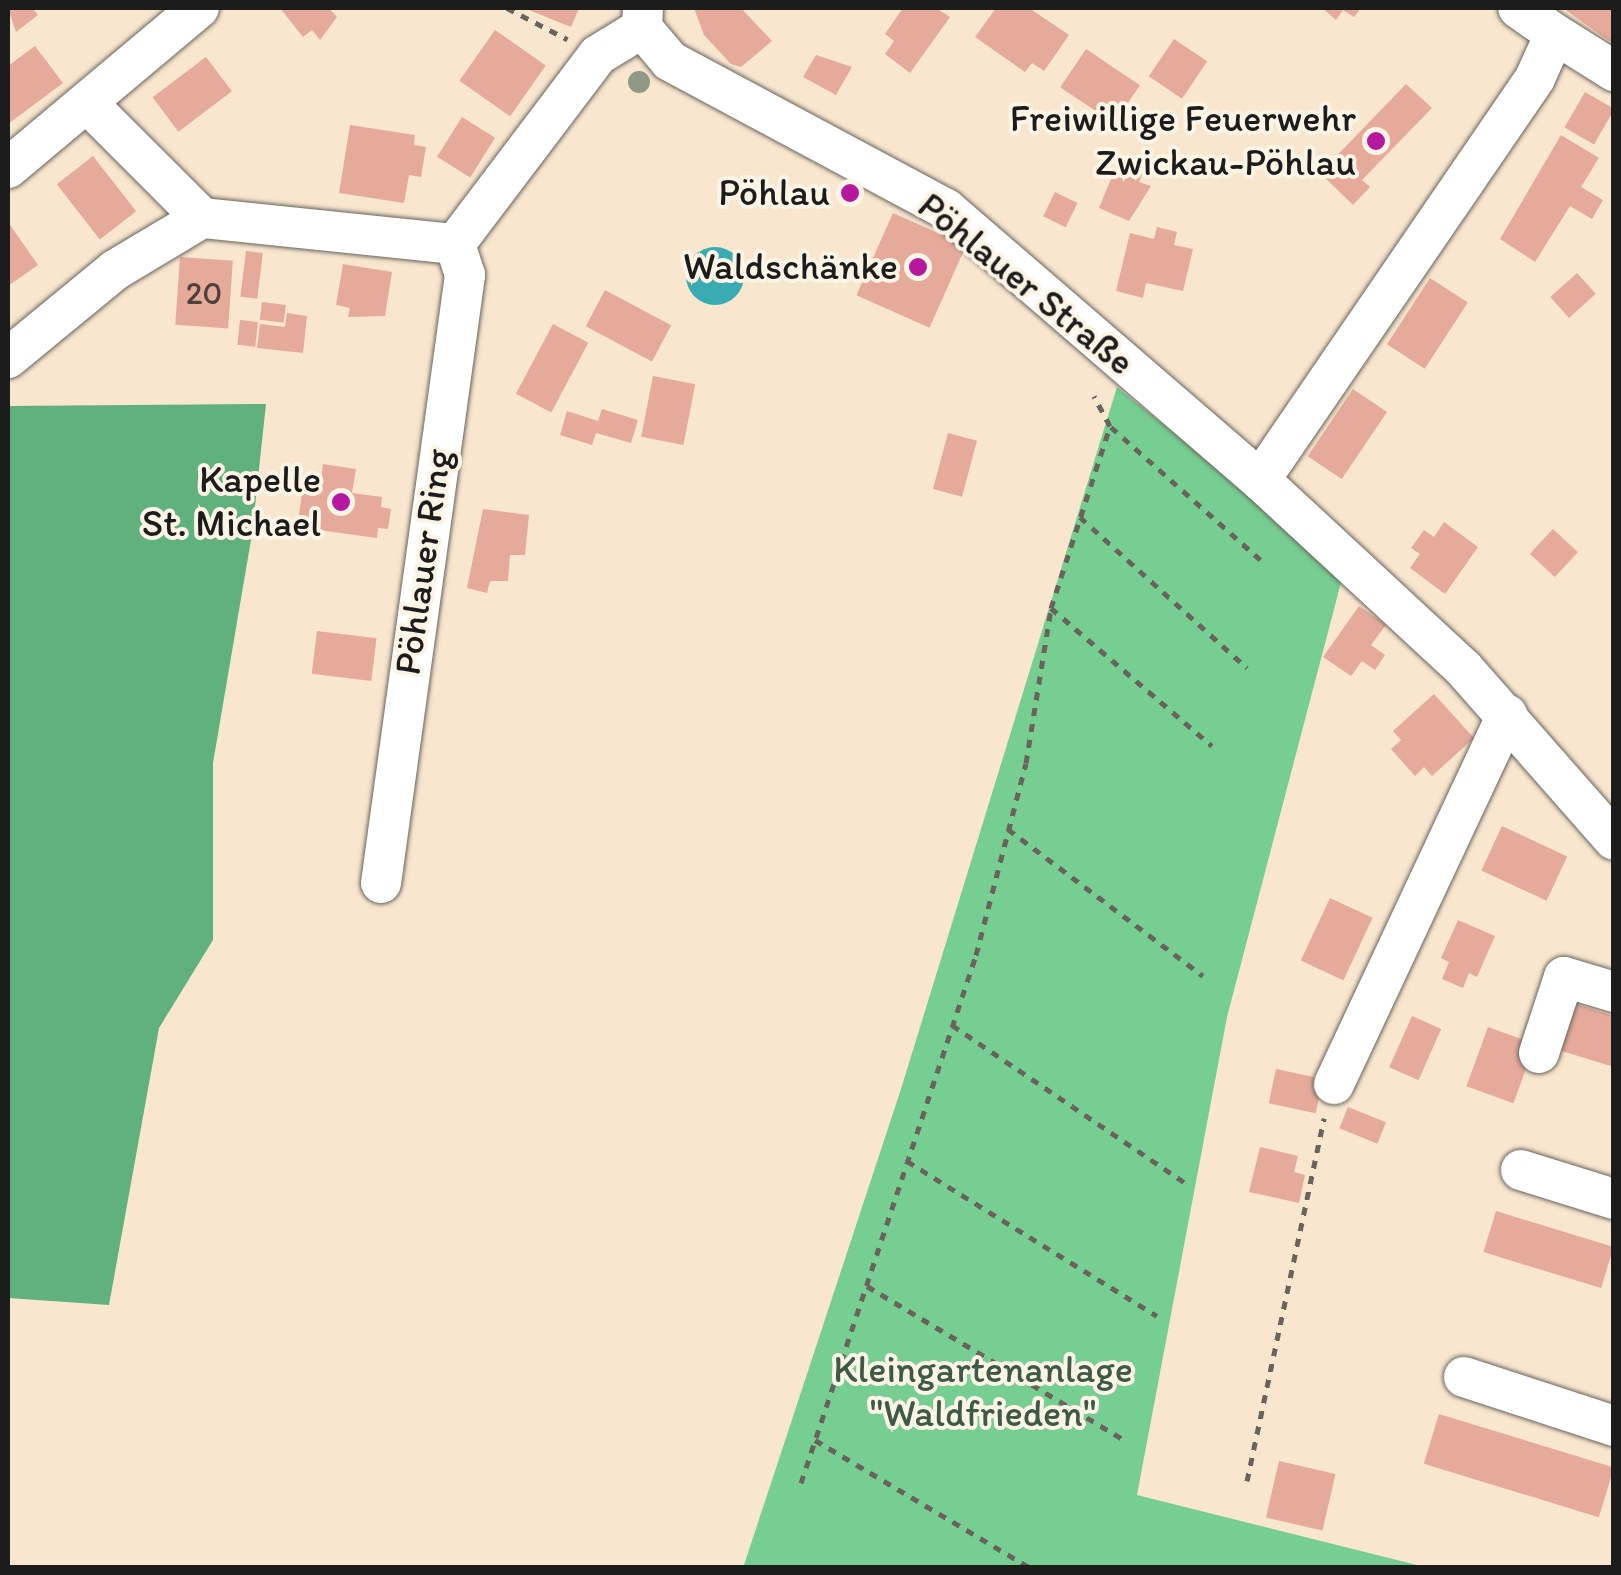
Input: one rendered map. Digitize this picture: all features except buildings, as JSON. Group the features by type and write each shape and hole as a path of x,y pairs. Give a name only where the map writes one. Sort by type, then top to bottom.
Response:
{"street":[{"path":"8,168 200,8"},
{"path":"1518,8 1614,72"},
{"path":"8,358 114,270 202,218 455,244 598,55 642,18"},
{"name":"Pöhlauer Straße","path":"642,18 670,60 703,84 946,209 1386,590 1507,714 1614,840"},
{"path":"1260,480 1483,162 1555,34"},
{"path":"88,104 202,218"},
{"name":"Pöhlauer Ring","path":"381,882 465,275 455,244"},
{"path":"1334,1084 1507,714"},
{"path":"1539,1053 1564,977 1614,992"},
{"path":"1521,1170 1614,1199"},
{"path":"1464,1377 1614,1426"}],"path":[{"path":"508,8 598,55"},
{"path":"1094,396 1110,426 1262,561"},
{"path":"801,1483 952,1025 1026,764 1051,608 1110,426"},
{"path":"1080,517 1246,668"},
{"path":"1051,608 1212,746"},
{"path":"1008,829 1203,976"},
{"path":"952,1025 1184,1182"},
{"path":"1246,1481 1334,1084"},
{"path":"908,1161 1157,1316"},
{"path":"866,1286 1126,1441"},
{"path":"815,1440 1031,1568"}],"green space":[{"name":"Kleingartenanlage \"Waldfrieden\"","path":"1117,387 1344,571 1227,1017 1137,1495 1425,1567 743,1568 901,1089"},
{"path":"266,404 252,534 213,763 213,940 159,1028 109,1305 8,1298 8,406"}],"water":[{"path":"715,247 735,256 744,276 735,296 715,305 695,296 686,276 695,256"}],"place":[{"name":"Freiwillige Feuerwehr Zwickau-Pöhlau","path":"1376,141"},
{"name":"Pöhlau","path":"850,193"},
{"name":"Waldschänke","path":"918,267"},
{"name":"Kapelle St. Michael","path":"341,502"}]}
